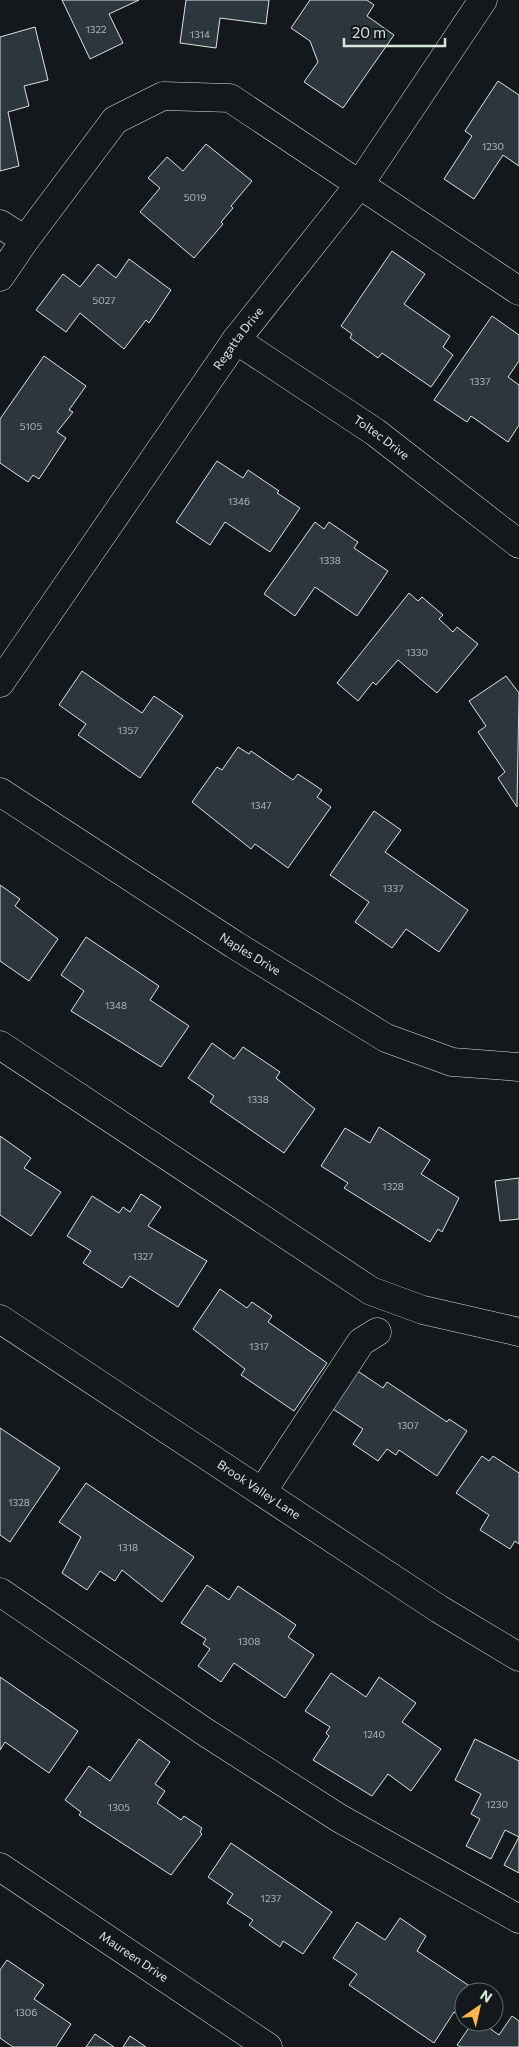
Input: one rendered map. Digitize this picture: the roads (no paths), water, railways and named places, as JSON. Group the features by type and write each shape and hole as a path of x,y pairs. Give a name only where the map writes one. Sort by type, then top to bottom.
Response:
{"street":[{"name":"Regatta Drive","path":"0,683 236,340 359,185 483,0"},
{"path":"0,277 25,240 115,120 163,96 230,98 519,292"},
{"path":"0,224 25,240"},
{"name":"Toltec Drive","path":"236,340 375,432 519,544"},
{"name":"Naples Drive","path":"0,792 235,945 386,1038 452,1062 519,1067"},
{"path":"0,1045 371,1291 423,1310 519,1332"},
{"name":"Brook Valley Lane","path":"0,1319 439,1609 519,1657"},
{"path":"262,1492 361,1342 377,1332"},
{"path":"0,1592 205,1732 339,1818 519,1919"},
{"name":"Maureen Drive","path":"0,1867 268,2047"}]}
